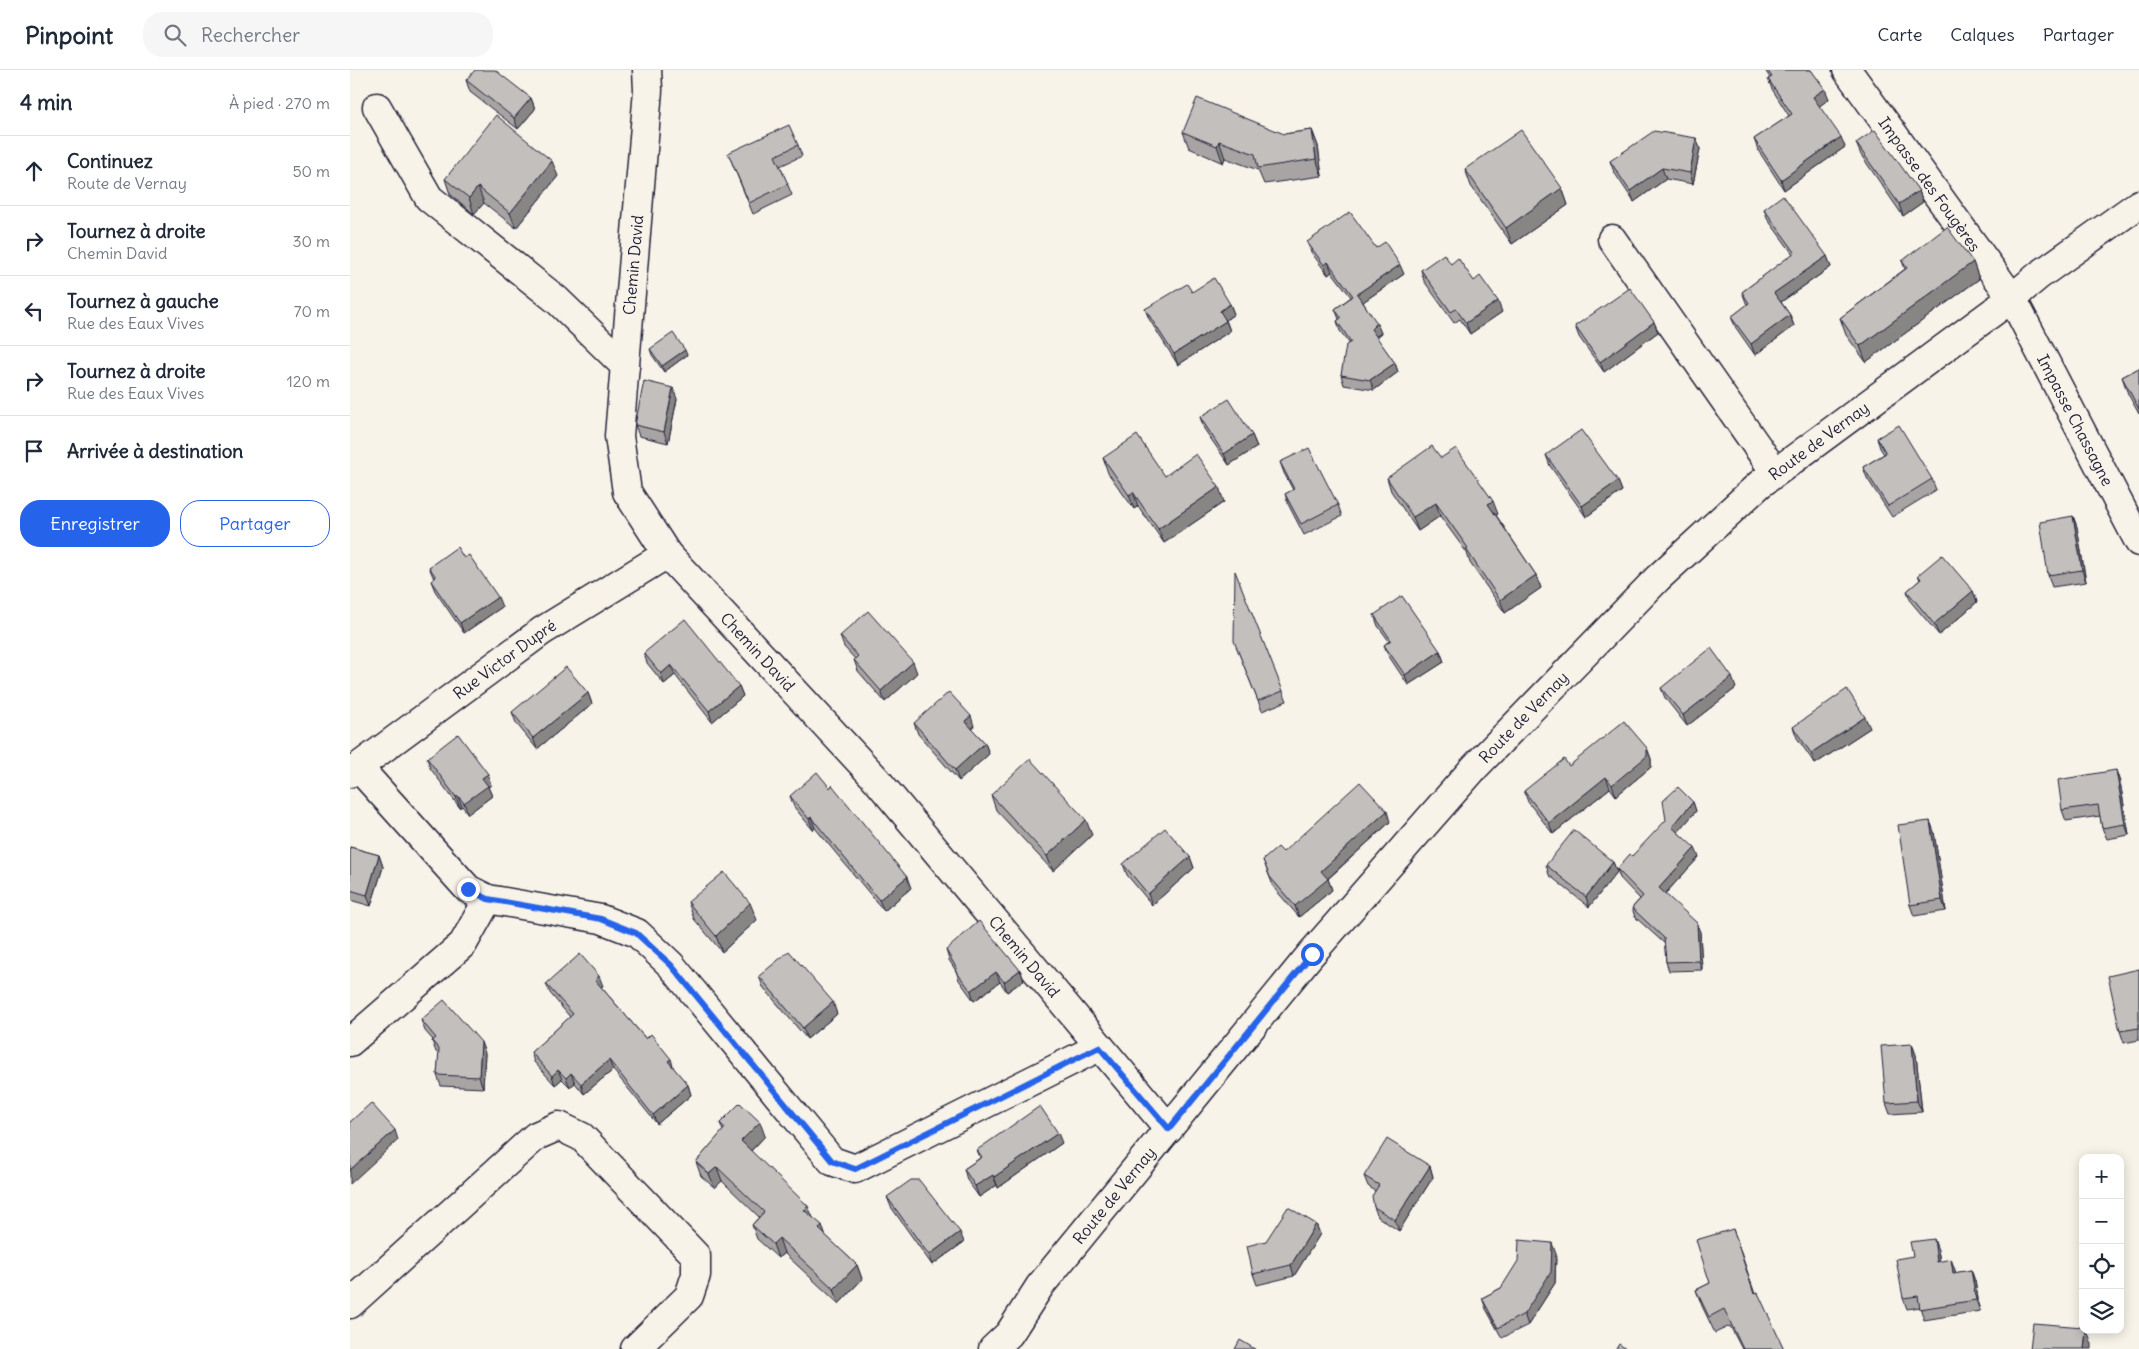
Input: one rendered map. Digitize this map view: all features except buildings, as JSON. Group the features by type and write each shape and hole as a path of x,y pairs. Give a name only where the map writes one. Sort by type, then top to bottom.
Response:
{"street":[{"name":"Chemin David","path":"647,70 648,90 619,436 627,492 667,554 876,779 1169,1129"},
{"name":"Impasse des Fougères","path":"1848,70 2012,298"},
{"path":"377,107 429,198 557,300 625,366"},
{"name":"Route de Vernay","path":"1002,1344 1040,1286 1312,954 1474,768 1658,578 1775,472 2012,298 2038,276 2139,204"},
{"path":"1612,239 1775,472"},
{"name":"Impasse Chassagne","path":"2012,298 2139,542"},
{"name":"Rue Victor Dupré","path":"354,770 542,631 667,554"},
{"path":"354,770 468,889 488,899 601,919 636,933 671,965 832,1161 855,1169 1099,1047"},
{"path":"350,1042 463,944 488,899"},
{"path":"350,1304 536,1136 559,1126 582,1137 696,1256 696,1275 689,1296 634,1349"}],"route":[{"path":"468,889 488,899 601,919 636,933 671,965 832,1161 855,1169 1099,1047 1169,1129 1312,954"}]}
